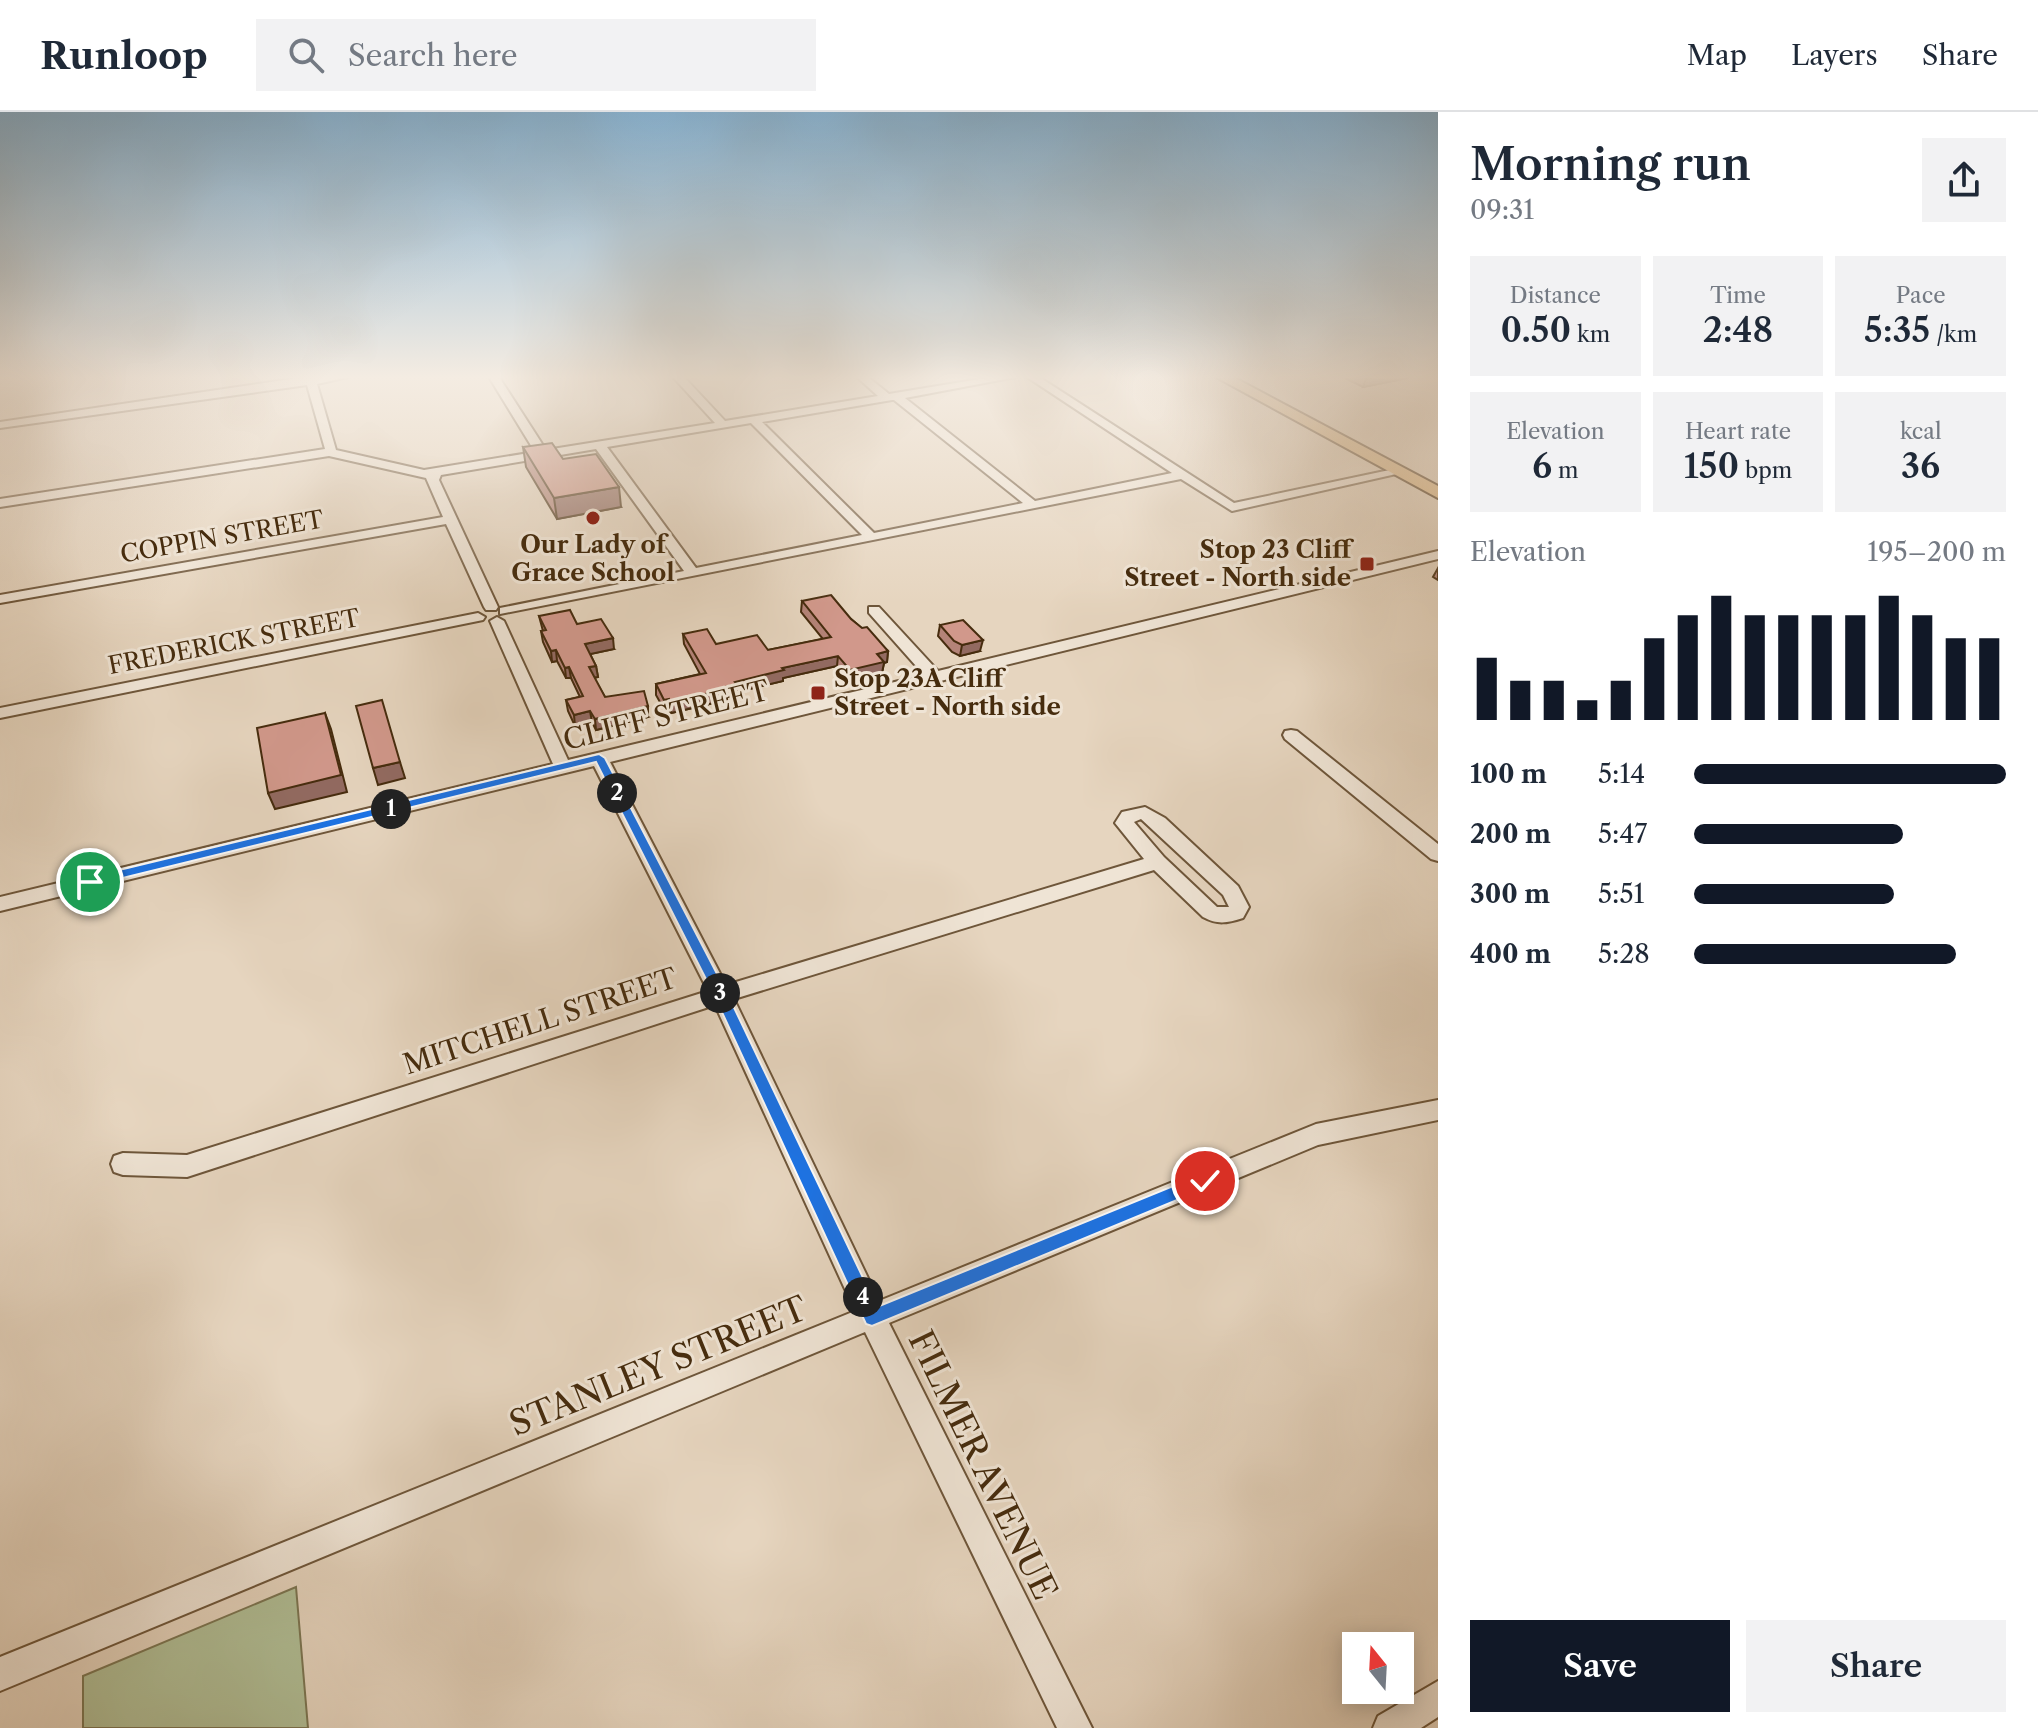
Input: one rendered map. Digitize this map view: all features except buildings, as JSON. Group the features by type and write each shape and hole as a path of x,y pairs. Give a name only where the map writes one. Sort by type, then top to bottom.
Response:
{"main road":[{"path":"1363,452 1438,493"}],"street":[{"path":"0,503 326,452"},
{"path":"331,452 428,476 552,452"},
{"path":"604,452 693,574"},
{"path":"786,452 872,538"},
{"path":"964,452 1033,505"},
{"path":"1147,452 1232,507 1399,472"},
{"path":"498,613 1182,475"},
{"path":"428,476 498,613 563,767"},
{"name":"COPPIN STREET","path":"0,599 451,519"},
{"name":"CLIFF STREET","path":"0,904 1438,555"},
{"path":"874,610 934,676"},
{"name":"FREDERICK STREET","path":"0,713 478,617 478,612 498,613"},
{"path":"1291,735 1438,854"},
{"name":"FILMER AVENUE","path":"599,758 721,995 872,1317 1075,1728"},
{"path":"1145,813 1159,822 1231,891 1239,907 1236,913 1220,917 1210,912 1157,862 1124,823 1128,816 1145,813"},
{"path":"1419,839 1438,833"},
{"name":"MITCHELL STREET","path":"123,1164 187,1166 721,995 1157,862"},
{"name":"STANLEY STREET","path":"0,1674 1316,1135 1438,1110"},
{"path":"1390,1728 1438,1698"}],"green space":[{"path":"296,1587 308,1728 83,1728 83,1676"}],"place":[{"name":"Our Lady of Grace School","path":"593,518"},
{"name":"Stop 23 Cliff Street - North side","path":"1367,564"},
{"name":"Stop 23A Cliff Street - North side","path":"818,693"}],"route":[{"path":"90,882 599,758 721,995 872,1317 1205,1181"}]}
